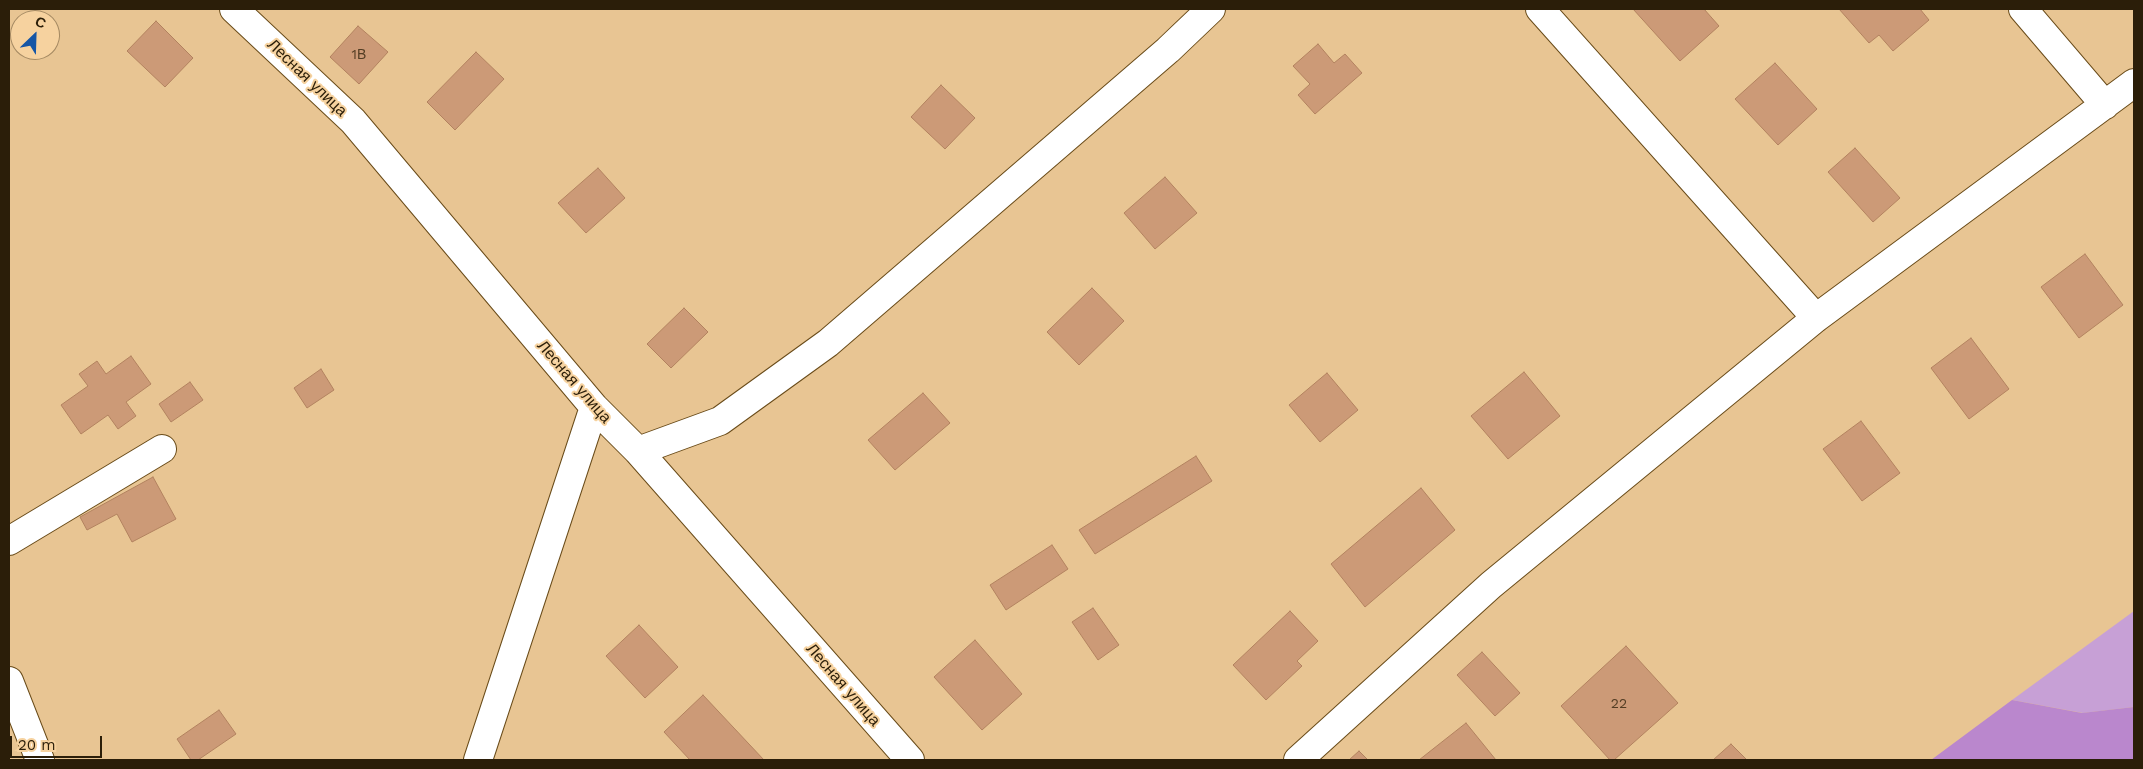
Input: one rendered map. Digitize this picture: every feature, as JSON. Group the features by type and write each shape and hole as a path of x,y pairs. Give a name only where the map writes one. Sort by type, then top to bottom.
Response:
{"street":[{"name":"Лесная улица","path":"234,9 353,121 594,408 638,451 910,760"},
{"path":"638,451 720,421 828,343 1168,50 1211,9"},
{"path":"1540,9 1816,318"},
{"path":"2022,9 2105,105"},
{"path":"1298,760 1491,585 1816,318 2134,84"},
{"path":"478,760 594,408"},
{"path":"9,541 162,449"},
{"path":"9,681 40,760"}],"shaded area":[{"path":"2134,611 2134,707 2083,713 2012,700"},
{"path":"2012,700 2082,713 2134,707 2134,760 1931,760"}],"building":[{"path":"1633,9 1704,9 1719,26 1680,61"},
{"path":"1839,9 1920,9 1929,20 1893,51 1879,35 1869,43"},
{"path":"156,21 193,58 165,87 127,51"},
{"path":"358,26 388,52 359,84 330,57"},
{"path":"1318,44 1334,63 1345,54 1362,73 1315,114 1298,95 1310,84 1293,66"},
{"path":"476,52 504,79 455,130 427,102"},
{"path":"1775,63 1817,109 1778,145 1735,99"},
{"path":"941,85 975,118 945,149 911,117"},
{"path":"1855,148 1900,198 1873,222 1828,172"},
{"path":"598,168 625,198 586,233 558,203"},
{"path":"1165,177 1197,213 1155,249 1124,213"},
{"path":"2085,254 2123,305 2079,338 2041,287"},
{"path":"1092,288 1124,321 1079,365 1047,332"},
{"path":"684,308 708,332 671,368 647,344"},
{"path":"1971,338 2009,389 1969,419 1931,368"},
{"path":"131,356 151,384 126,402 136,416 118,429 108,415 81,434 61,405 88,386 79,374 97,361 106,374"},
{"path":"321,369 334,390 307,408 294,388"},
{"path":"1524,372 1560,416 1508,459 1471,416"},
{"path":"1327,373 1358,410 1320,442 1289,405"},
{"path":"190,382 203,400 171,422 159,404"},
{"path":"923,393 950,423 895,470 868,440"},
{"path":"1861,421 1900,473 1862,501 1823,449"},
{"path":"1196,456 1212,481 1095,554 1079,530"},
{"path":"153,477 176,519 132,542 117,514 87,530 80,517"},
{"path":"1421,488 1455,530 1365,607 1331,564"},
{"path":"1052,545 1068,569 1006,610 990,585"},
{"path":"1093,608 1119,645 1098,660 1072,622"},
{"path":"1290,611 1318,641 1297,661 1302,666 1266,700 1233,665"},
{"path":"639,625 678,667 645,698 606,656"},
{"path":"975,640 1022,694 982,730 934,677"},
{"path":"1626,646 1678,703 1614,760 1610,760 1561,706"},
{"path":"1482,652 1520,693 1495,716 1457,675"},
{"path":"703,695 764,760 690,760 664,732"},
{"path":"219,710 236,734 198,760 191,760 177,739"},
{"path":"1466,723 1496,760 1419,760"},
{"path":"1731,744 1747,760 1713,760"},
{"path":"1359,751 1368,760 1349,760"}]}
